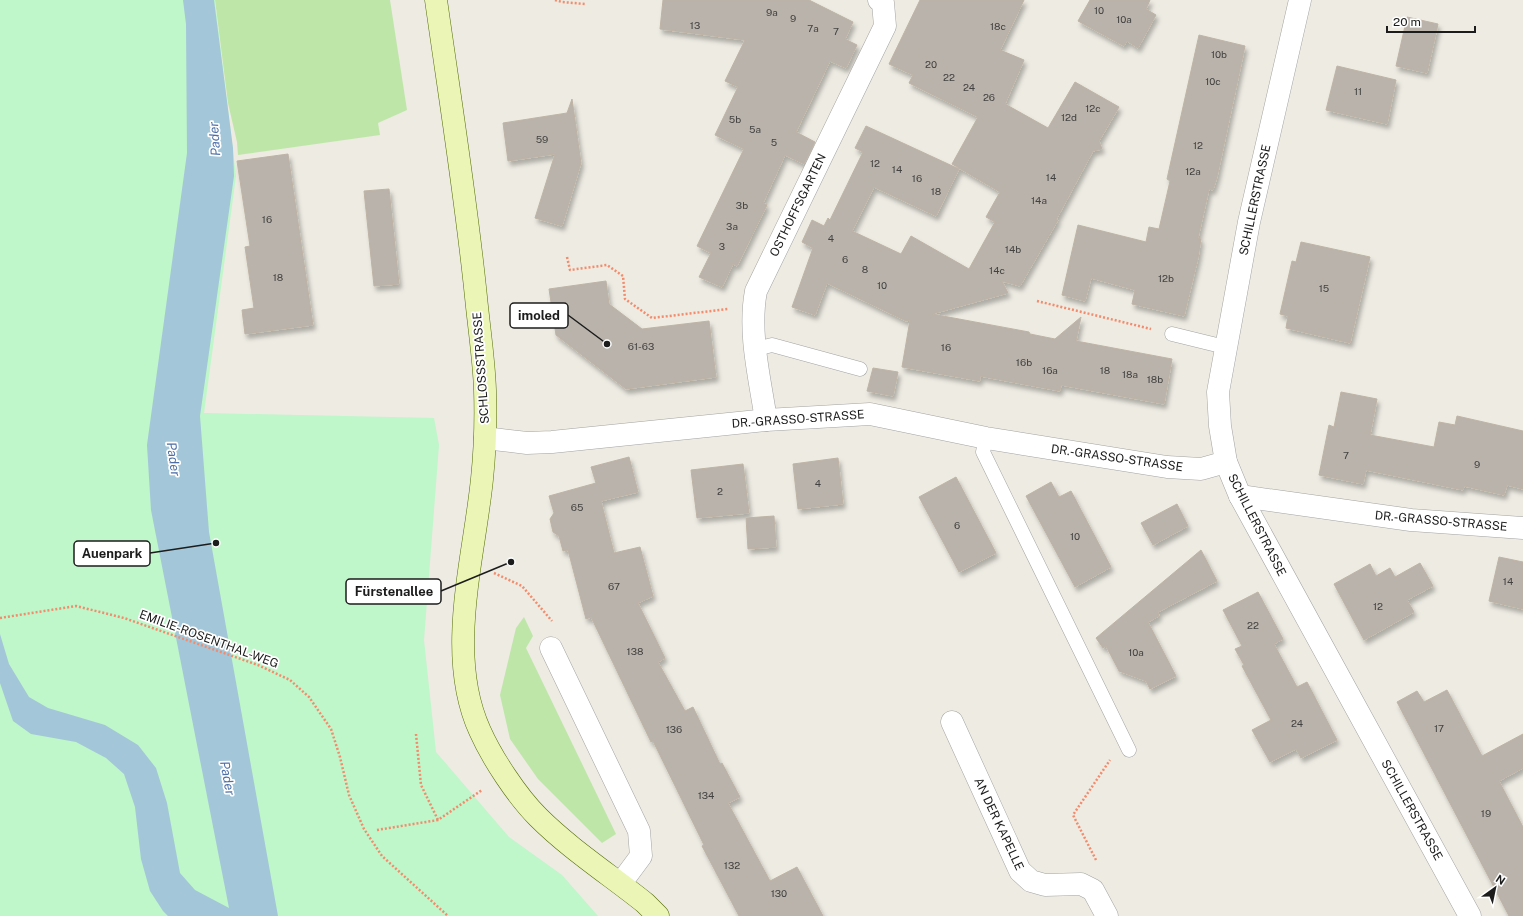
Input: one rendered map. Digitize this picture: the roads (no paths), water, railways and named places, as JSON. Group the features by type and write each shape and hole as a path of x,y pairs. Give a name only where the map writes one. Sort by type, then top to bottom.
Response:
{"street":[{"name":"SCHLOSSSTRASSE","path":"436,0 473,270 485,385 485,438 482,480 470,562 463,641 464,674 470,702 480,731 522,800 538,817 621,883 658,916"},
{"name":"OSTHOFFSGARTEN","path":"766,420 756,349 753,306 756,291 885,26 883,3 880,0"},
{"name":"SCHILLERSTRASSE","path":"1300,0 1249,222 1225,347 1218,392 1220,426 1226,462 1240,496 1470,916"},
{"name":"DR.-GRASSO-STRASSE","path":"485,438 528,443 552,442 766,420 870,414 986,438 1167,467 1201,469 1226,462"},
{"name":"DR.-GRASSO-STRASSE","path":"1240,496 1411,520 1523,528"},
{"path":"551,648 639,831 641,856 621,883"},
{"name":"AN DER KAPELLE","path":"952,722 1020,871 1031,881 1045,885 1081,884 1093,890 1107,916"}],"lane":[{"path":"1172,334 1225,347"},
{"path":"756,349 772,345 860,370"},
{"path":"986,438 983,452 1129,750"}],"water":[{"name":"Pader","path":"183,0 214,0 233,148 234,176 200,416 209,532 278,916 168,916 150,891 141,859 135,807 124,774 106,758 76,742 31,734 13,721 0,683 0,634 9,664 29,697 48,708 105,725 138,745 156,768 167,803 180,873 195,890 229,908 151,510 147,445 187,153 186,24"}],"place":[{"name":"imoled","path":"607,344"},
{"name":"Auenpark","path":"216,543"},
{"name":"Fürstenallee","path":"511,562"}]}
